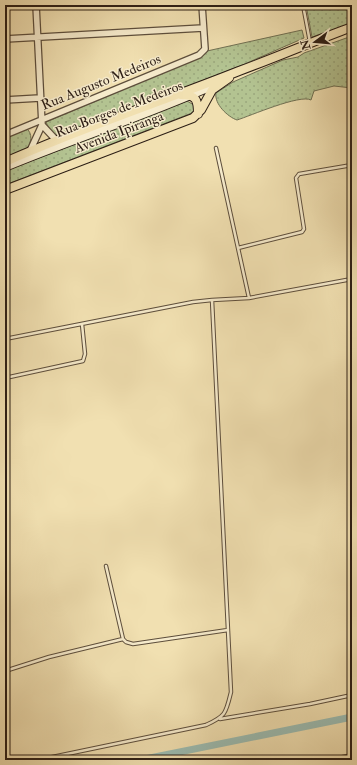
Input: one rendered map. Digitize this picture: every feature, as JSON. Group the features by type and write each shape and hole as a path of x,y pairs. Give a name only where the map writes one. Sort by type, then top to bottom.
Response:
{"main road":[{"name":"Rua Borges de Medeiros","path":"5,162 59,139 352,27"},
{"name":"Rua Borges de Medeiros","path":"5,167 191,95 240,71"},
{"path":"198,114 212,90 227,78"},
{"path":"59,139 106,124 179,95 191,95 197,102 198,114"},
{"name":"Avenida Ipiranga","path":"5,190 193,118 198,114"}],"street":[{"path":"30,151 42,122 36,5"},
{"path":"5,39 204,28 202,5"},
{"name":"Rua Augusto Medeiros","path":"5,135 42,122 198,55 205,49 204,28"},
{"path":"5,100 40,98"},
{"path":"42,122 59,139"},
{"path":"337,760 352,757"}],"lane":[{"path":"303,5 310,42"},
{"path":"216,148 249,298"},
{"path":"238,248 302,232 304,229 296,178 299,174 352,165"},
{"path":"5,339 193,302 249,298 352,278"},
{"path":"212,300 231,692 227,709 220,719"},
{"path":"5,378 83,361 85,354 82,324"},
{"path":"106,566 123,639 126,642 133,644 228,630"},
{"path":"5,671 49,657 123,639"},
{"path":"38,760 206,725 220,719 310,704 352,695"}],"green space":[{"path":"306,5 352,5 352,23 312,37"},
{"path":"302,30 304,38 240,66 59,136 54,134 46,122 198,58 207,51"},
{"path":"352,36 352,88 334,86 314,91 311,100 297,100 275,106 237,120 222,110 219,106 216,93 233,82 283,60 298,57 304,53"},
{"path":"187,101 194,105 195,109 192,113 5,185 5,171"},
{"path":"26,128 31,136 28,147 5,157 5,137"}],"waterway":[{"path":"140,760 352,717"}]}
